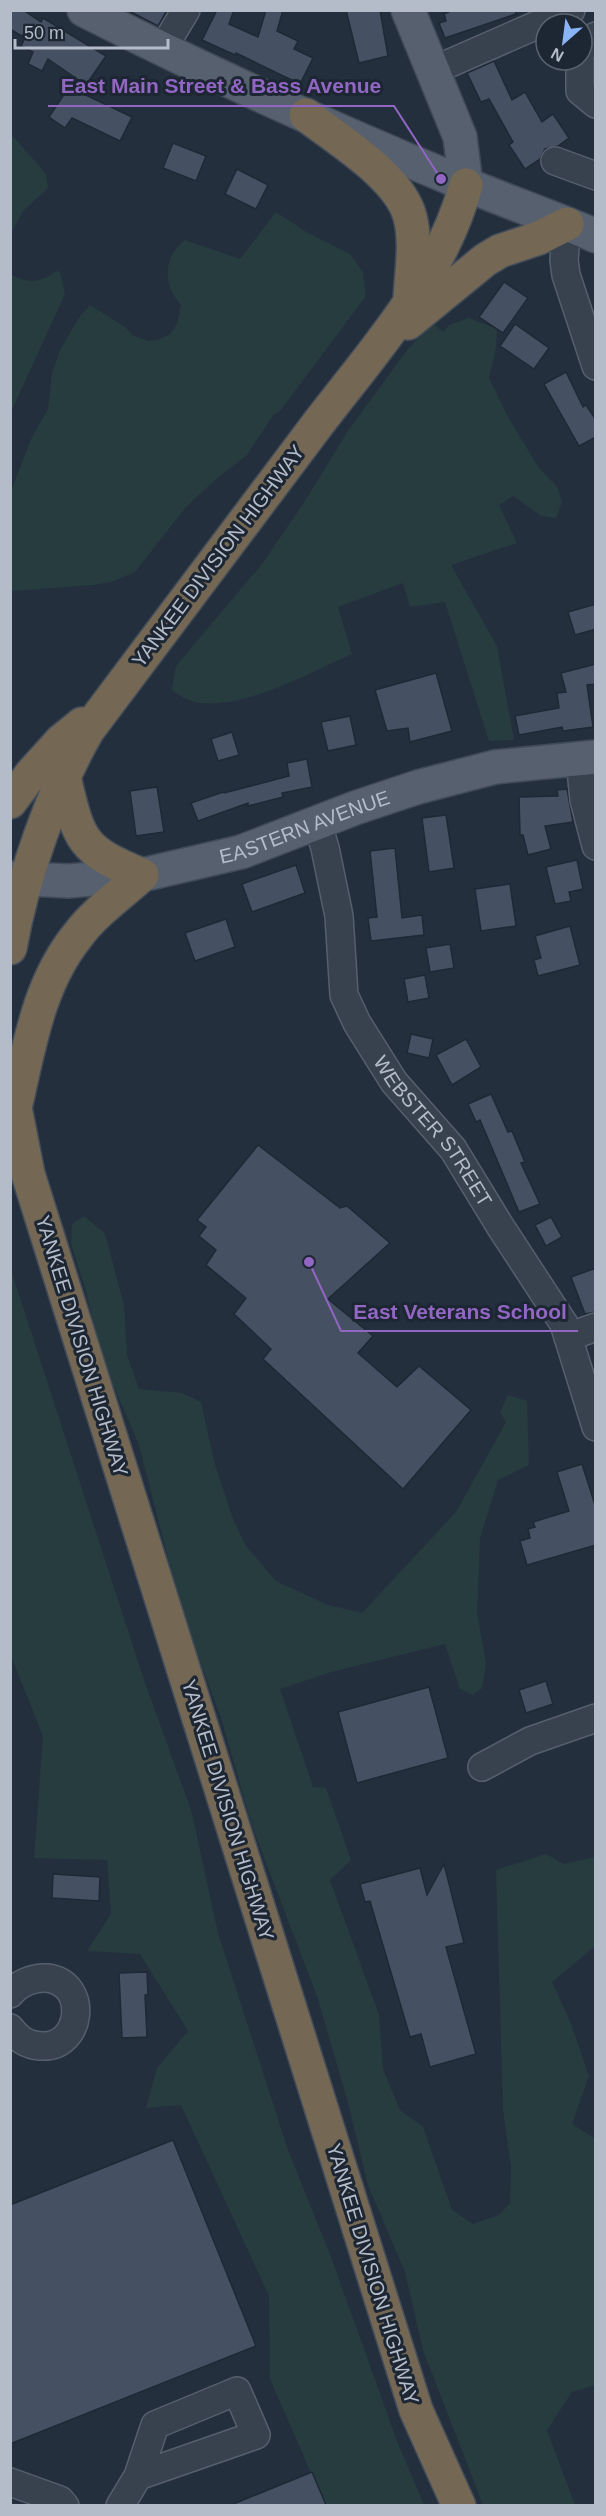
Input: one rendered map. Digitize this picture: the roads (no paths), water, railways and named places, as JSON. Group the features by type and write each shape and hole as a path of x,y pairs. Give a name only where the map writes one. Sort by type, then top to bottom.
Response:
{"highway":[{"path":"306,115 382,174 397,189 406,204 413,244 410,304"},
{"name":"YANKEE DIVISION HIGHWAY","path":"10,948 19,879 64,777 88,730 327,412 383,343 410,304 448,238 466,185"},
{"path":"383,343 484,260 500,251 539,238 581,230"},
{"path":"10,802 32,773 62,741 109,702"},
{"path":"13,1095 37,1016 59,962 85,926 142,875 107,860 86,843 73,816 64,777"},
{"name":"YANKEE DIVISION HIGHWAY","path":"13,1095 28,1174 416,2410 459,2505"}],"main road":[{"path":"84,10 162,50 306,115 466,185 581,230"},
{"path":"408,10 460,137 466,185"},
{"name":"EASTERN AVENUE","path":"19,879 68,881 142,875 241,852 317,821 418,787 495,767 588,758"}],"street":[{"path":"162,50 186,10"},
{"path":"432,71 571,10"},
{"path":"580,72 580,91 596,104"},
{"path":"555,161 596,176"},
{"path":"581,230 564,260 566,275 596,366"},
{"path":"588,758 584,800 596,846"},
{"name":"WEBSTER STREET","path":"317,821 339,916 344,995 357,1023 394,1082 453,1149 564,1324 596,1427"},
{"path":"568,1338 596,1328"},
{"path":"482,1767 530,1741 596,1718"},
{"path":"10,1994 24,1982 43,1978 56,1979 68,1987 74,1997 76,2019 67,2038 56,2045 42,2047 28,2045 10,2028"},
{"path":"120,2505 138,2476"},
{"path":"10,2482 60,2500 65,2505"}],"place":[{"name":"East Main Street & Bass Avenue","path":"441,179"},
{"name":"East Veterans School","path":"309,1262"}]}
